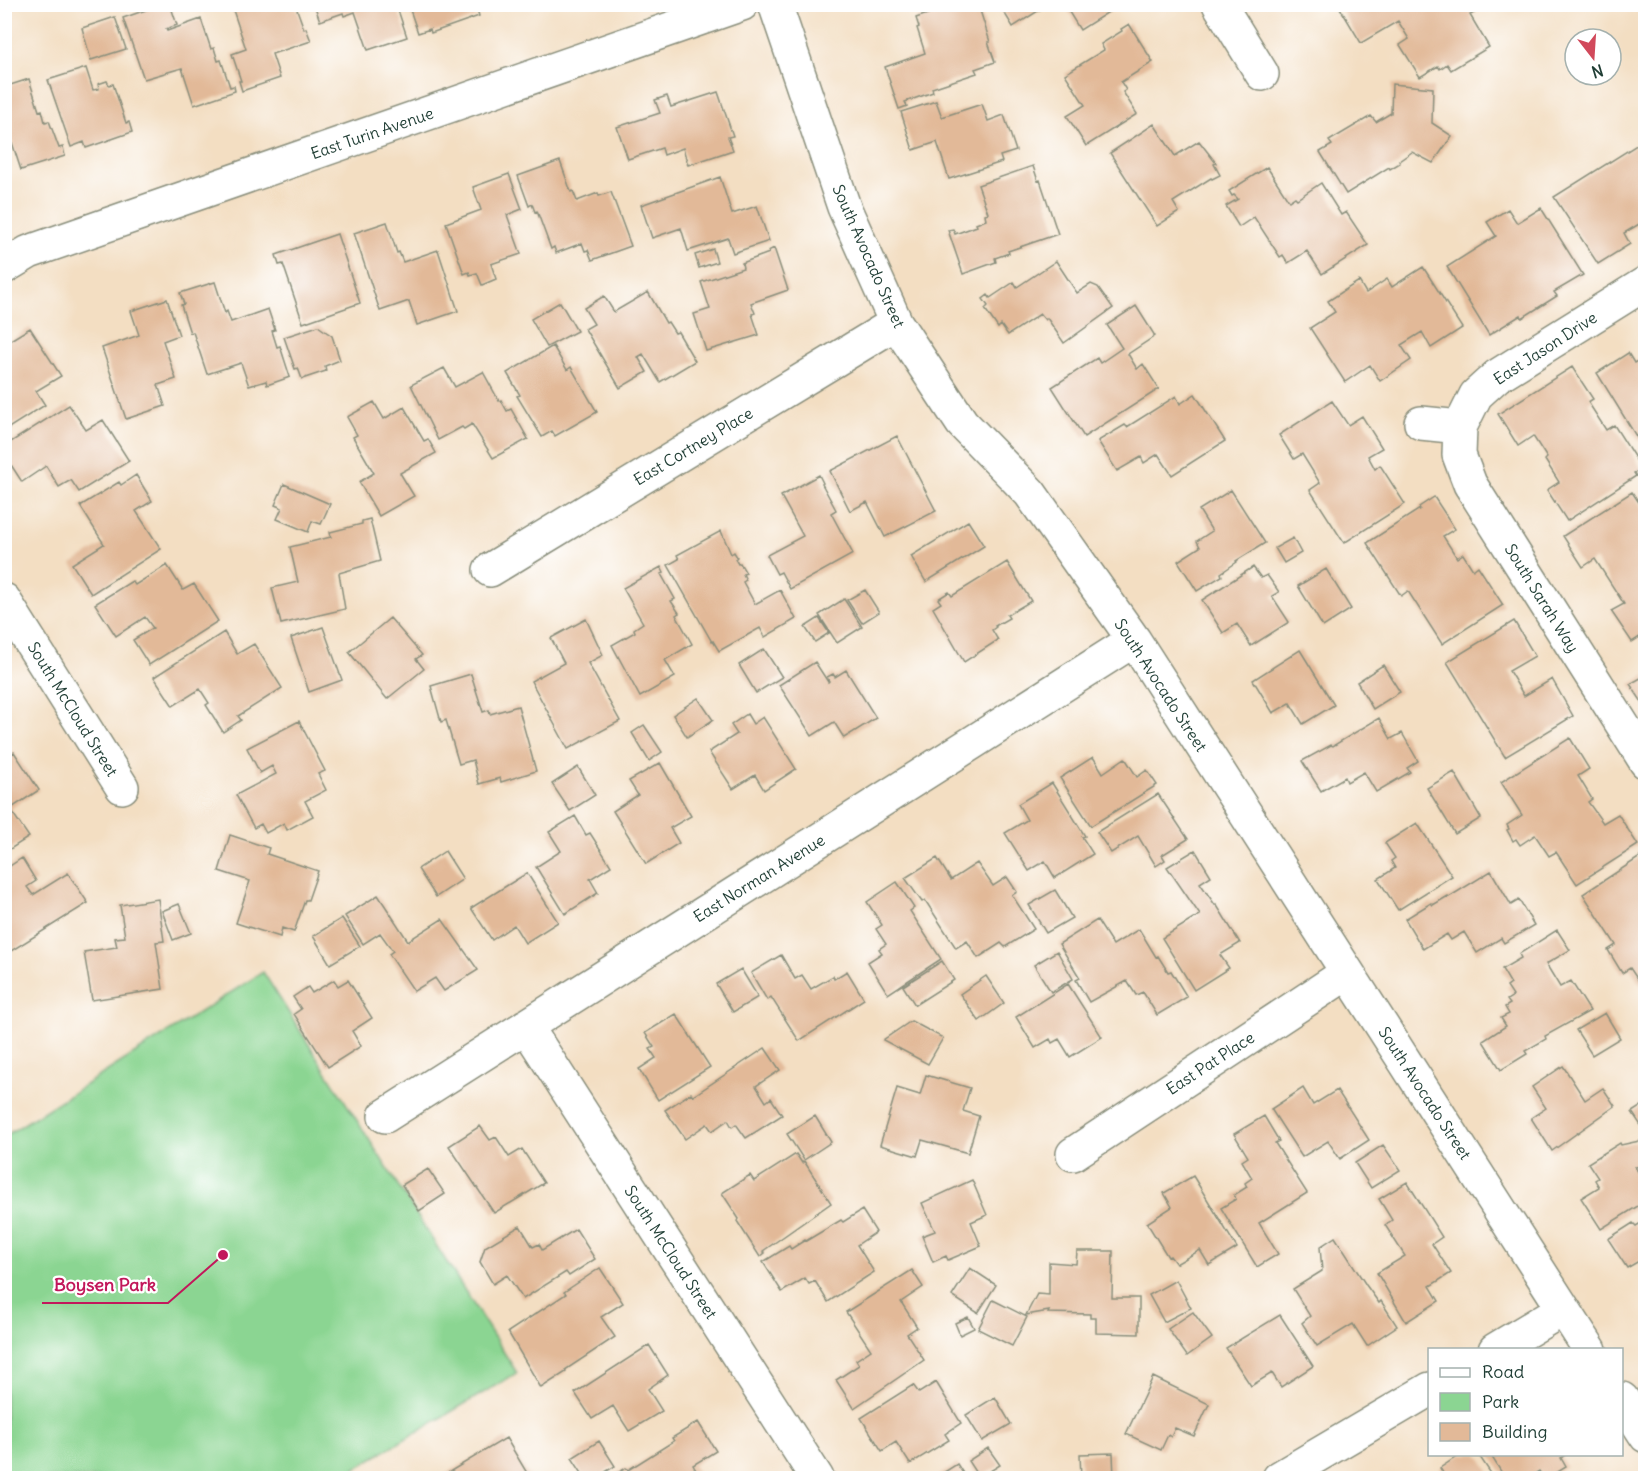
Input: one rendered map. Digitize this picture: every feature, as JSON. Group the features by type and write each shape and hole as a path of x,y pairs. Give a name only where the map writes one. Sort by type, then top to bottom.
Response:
{"street":[{"name":"East Turin Avenue","path":"4,267 30,252 742,4"},
{"name":"South Avocado Street","path":"775,4 844,207 896,323 962,423 1030,493 1134,640 1589,1348"},
{"path":"1219,4 1262,75"},
{"name":"East Jason Drive","path":"1460,427 1476,395 1497,376 1646,283"},
{"name":"East Cortney Place","path":"490,570 896,323"},
{"path":"1421,423 1460,427"},
{"name":"South Sarah Way","path":"1460,427 1459,455 1470,484 1646,762"},
{"name":"South McCloud Street","path":"4,600 122,787"},
{"name":"East Norman Avenue","path":"385,1116 1134,640"},
{"name":"East Pat Place","path":"1073,1154 1347,973"},
{"name":"South McCloud Street","path":"526,1026 817,1479"},
{"path":"1498,1348 1563,1309"},
{"path":"1279,1479 1428,1390"},
{"path":"1623,1401 1646,1436"}],"green space":[{"path":"263,972 517,1373 339,1478 5,1478 5,1136"}],"building":[{"path":"163,4 170,4 177,25 166,29 167,31 201,19 211,49 214,48 218,61 221,60 230,87 234,86 235,91 194,105 182,68 144,79 123,18"},
{"path":"231,4 295,4 311,41 272,54 280,78 242,91 232,54 246,49"},
{"path":"314,4 396,4 407,37 368,50 355,12 344,16 343,13 320,21"},
{"path":"408,4 472,4 473,10 477,9 479,16 431,33 430,29 418,33"},
{"path":"949,4 978,4 995,62 975,69 977,73 932,88 933,92 905,102 907,106 899,109 885,67 925,53 916,18 950,6"},
{"path":"999,4 1049,4 1013,27"},
{"path":"1064,4 1117,4 1118,6 1080,30"},
{"path":"1345,4 1474,4 1478,11 1470,15 1489,47 1451,70 1447,64 1440,69 1438,66 1420,77 1400,45 1409,39 1398,21 1361,43 1340,8"},
{"path":"115,17 126,49 91,60 82,28"},
{"path":"1129,24 1153,62 1121,82 1126,90 1123,92 1137,114 1086,146 1067,116 1085,105 1065,74 1104,50 1101,44"},
{"path":"86,68 93,90 99,89 98,84 107,81 109,85 113,84 126,123 129,122 132,132 86,148 84,142 71,147 48,80"},
{"path":"29,79 39,111 42,110 45,122 49,121 59,148 63,147 65,156 21,170 8,130 4,132 4,87"},
{"path":"1392,84 1433,88 1432,123 1452,136 1433,163 1412,152 1399,161 1400,163 1390,169 1389,167 1346,194 1320,152 1332,145 1329,141 1371,116 1376,122 1391,113"},
{"path":"718,92 733,136 728,137 733,150 688,165 683,148 664,155 662,148 628,159 617,127 660,113 655,100 667,96 671,107"},
{"path":"936,101 942,117 982,104 988,121 1004,115 1016,151 1000,156 1002,162 949,179 937,142 913,150 901,112"},
{"path":"1154,124 1175,156 1199,141 1216,163 1214,164 1220,175 1211,178 1173,202 1179,212 1157,226 1110,153"},
{"path":"1646,139 1646,220 1624,233 1630,244 1598,264 1554,197"},
{"path":"560,161 571,192 573,191 577,201 598,193 599,196 611,192 631,246 592,260 582,243 556,253 554,247 551,249 537,211 535,212 532,204 529,206 518,176"},
{"path":"1033,166 1058,234 1008,251 1009,253 995,258 996,262 963,274 948,230 953,229 955,234 986,220 985,214 988,213 978,185"},
{"path":"1267,167 1289,201 1295,197 1297,199 1321,183 1341,215 1346,212 1368,245 1322,274 1307,251 1288,263 1283,255 1280,257 1254,217 1239,227 1226,206 1238,199 1229,191"},
{"path":"509,174 522,209 507,215 521,254 491,264 496,279 482,285 477,273 464,274 446,223 481,210 473,187"},
{"path":"720,177 732,214 757,206 769,241 733,253 728,238 688,251 681,228 652,238 641,205"},
{"path":"1541,208 1583,275 1554,292 1557,296 1489,335 1447,267 1496,236 1487,222 1508,209 1517,223"},
{"path":"387,222 397,253 399,252 403,262 438,250 458,311 417,325 409,301 380,311 354,233"},
{"path":"337,234 360,303 303,323 283,264 279,265 276,255"},
{"path":"774,248 788,290 751,303 759,335 706,351 694,314 710,309 701,282 743,268 742,263 769,253 768,251"},
{"path":"713,249 717,262 699,268 695,255"},
{"path":"1056,261 1077,293 1091,284 1098,287 1113,308 1064,343 1047,318 1045,320 1040,314 1008,335 1001,325 998,328 985,309 988,306 983,299 988,295 990,298 1014,282 1017,287"},
{"path":"1423,267 1462,328 1431,348 1422,332 1401,345 1411,360 1380,381 1370,365 1345,382 1310,328 1335,312 1328,301 1359,281 1366,293 1387,279 1392,287"},
{"path":"215,282 225,313 227,311 231,322 268,309 275,330 272,331 277,347 280,346 290,377 267,385 266,381 249,386 241,363 207,374 193,332 190,333 181,305 184,304 180,293"},
{"path":"648,292 666,323 668,322 675,333 678,332 695,361 660,382 643,354 638,357 647,372 620,388 585,329 594,324 584,308 604,296 614,312"},
{"path":"167,299 179,335 163,341 176,379 158,385 165,406 126,419 102,348 139,335 131,311"},
{"path":"560,302 577,331 547,347 531,319"},
{"path":"1136,306 1155,336 1128,354 1137,369 1143,364 1159,389 1084,437 1052,387 1097,358 1100,363 1122,348 1107,325"},
{"path":"318,326 332,336 340,360 325,366 326,371 302,379 298,368 295,369 284,337"},
{"path":"30,328 61,376 36,391 45,405 4,431 4,344"},
{"path":"553,346 567,370 571,367 597,412 555,436 552,431 542,437 517,396 520,395 507,373"},
{"path":"1628,353 1634,363 1646,356 1646,437 1639,441 1597,373"},
{"path":"1572,367 1593,399 1588,402 1606,430 1614,425 1642,469 1634,473 1636,476 1567,521 1547,490 1559,482 1533,436 1518,446 1498,414"},
{"path":"444,368 455,387 483,372 499,401 501,400 507,411 511,409 528,439 493,458 472,424 438,440 411,385"},
{"path":"1195,394 1225,441 1172,475 1158,454 1144,463 1141,457 1117,471 1098,441 1125,425 1127,427 1176,396 1180,404"},
{"path":"1332,401 1348,425 1362,416 1382,448 1368,456 1375,469 1380,465 1405,504 1344,543 1310,490 1320,483 1302,454 1294,459 1279,435"},
{"path":"374,402 384,419 404,407 424,441 428,439 436,453 400,473 414,496 379,516 359,482 374,473 353,437 357,435 347,417"},
{"path":"69,405 86,430 103,420 129,461 79,492 71,480 59,487 46,466 22,482 4,454 4,444 10,440 11,442"},
{"path":"897,436 936,511 885,537 867,502 850,511 830,471"},
{"path":"136,475 152,501 136,511 161,549 91,594 72,564 104,544 80,506 119,482 121,485"},
{"path":"819,475 836,510 831,513 853,554 790,589 781,572 777,574 767,555 803,536 781,496"},
{"path":"284,484 330,504 321,524 312,521 308,532 277,519 282,508 275,505"},
{"path":"1231,490 1265,543 1236,561 1221,573 1222,576 1197,591 1178,561 1200,547 1197,541 1212,531 1199,510"},
{"path":"1632,492 1646,513 1646,633 1632,642 1611,611 1624,604 1595,559 1583,567 1563,536"},
{"path":"1434,497 1455,529 1443,536 1457,558 1463,554 1473,570 1478,566 1503,605 1442,644 1408,591 1401,596 1367,543 1420,509 1419,507"},
{"path":"370,519 380,561 339,573 345,609 281,624 272,588 298,582 290,547 331,537 330,532 362,524 362,521"},
{"path":"968,521 984,546 926,582 911,556"},
{"path":"721,531 731,554 734,552 737,557 735,559 746,573 743,574 746,580 743,582 755,604 780,590 796,619 765,637 760,628 719,651 668,565 679,559 677,555"},
{"path":"1293,538 1301,553 1284,563 1275,548"},
{"path":"1007,562 1031,601 1007,615 1009,618 995,626 992,630 998,640 964,662 933,608 941,603 938,599 949,592 952,596"},
{"path":"167,565 183,590 194,584 218,621 149,665 133,640 153,628 145,617 116,636 95,604 132,581 135,585"},
{"path":"661,567 664,573 661,574 675,599 671,601 679,613 676,615 692,644 665,660 675,677 640,697 612,645 635,632 634,629 643,623 623,588"},
{"path":"1253,567 1261,578 1267,575 1279,592 1272,596 1289,622 1251,646 1237,624 1223,633 1202,600"},
{"path":"1326,569 1351,609 1323,627 1298,586"},
{"path":"865,590 879,612 862,623 847,600"},
{"path":"844,599 862,627 837,643 819,615"},
{"path":"390,618 422,655 416,659 424,669 387,699 349,652"},
{"path":"819,618 829,633 815,642 805,627"},
{"path":"586,619 603,655 588,663 620,721 568,749 531,681 564,663 551,638"},
{"path":"1514,621 1535,656 1509,671 1524,696 1552,679 1573,716 1505,757 1447,662"},
{"path":"323,627 342,680 309,692 291,638"},
{"path":"224,632 237,654 254,644 282,688 238,716 241,720 223,732 206,705 209,703 200,689 173,706 154,677"},
{"path":"764,649 782,677 756,693 739,665"},
{"path":"1300,650 1334,705 1303,724 1290,703 1273,713 1253,680"},
{"path":"815,662 828,682 827,677 833,674 835,677 846,670 876,718 844,738 834,722 812,736 779,685"},
{"path":"1383,665 1400,692 1373,709 1357,682"},
{"path":"471,674 483,712 489,710 490,714 518,706 536,771 501,782 500,778 479,784 473,760 459,764 446,720 441,722 431,686"},
{"path":"1646,675 1646,708 1630,684"},
{"path":"698,698 713,720 687,737 673,715"},
{"path":"747,714 753,724 763,717 796,769 764,790 755,775 733,789 709,752 737,734 731,725"},
{"path":"1379,718 1391,739 1402,733 1418,761 1407,768 1410,772 1376,792 1364,772 1347,782 1345,777 1321,791 1302,761 1333,746"},
{"path":"299,721 325,771 318,774 326,790 305,801 313,816 287,830 284,823 266,833 261,824 254,828 236,795 276,774 272,766 260,773 247,748"},
{"path":"644,725 662,752 649,761 632,733"},
{"path":"1570,738 1589,769 1578,776 1592,799 1588,802 1603,823 1618,814 1638,845 1577,884 1556,852 1549,856 1535,835 1520,845 1516,839 1513,841 1507,825 1522,815 1501,782"},
{"path":"14,752 39,790 10,809 29,837 4,853 4,758"},
{"path":"1093,757 1103,773 1125,758 1137,777 1147,770 1157,785 1091,826 1060,778"},
{"path":"660,763 691,816 670,828 679,843 646,864 613,811 638,795 629,781"},
{"path":"578,767 595,795 570,811 552,784"},
{"path":"1454,772 1481,818 1455,834 1427,788"},
{"path":"1052,783 1085,836 1082,837 1093,854 1055,878 1045,861 1029,871 1005,833 1027,820 1018,804"},
{"path":"1158,794 1188,839 1162,855 1165,860 1156,866 1138,836 1111,853 1097,832"},
{"path":"575,816 586,835 590,833 611,866 590,879 598,893 565,914 536,867 561,851 549,832"},
{"path":"1417,823 1452,876 1398,910 1378,879 1395,868 1391,861 1395,858 1385,843"},
{"path":"230,835 269,848 267,854 318,871 294,932 282,928 280,937 236,923 250,881 219,871"},
{"path":"1195,850 1211,876 1200,883 1240,943 1220,955 1229,968 1194,990 1162,938 1200,915 1167,867"},
{"path":"445,851 463,879 436,897 418,869"},
{"path":"1643,855 1646,858 1646,992 1630,968 1622,973 1608,950 1616,945 1583,894"},
{"path":"22,858 36,881 27,887 33,895 68,873 88,903 11,951 4,940 4,870"},
{"path":"937,858 951,880 977,863 993,886 1007,877 1017,892 1012,895 1034,929 1005,947 1001,943 978,958 967,941 956,948 925,900 922,902 905,878"},
{"path":"1491,871 1511,905 1519,900 1534,925 1504,943 1501,938 1477,953 1464,932 1451,940 1447,934 1423,949 1405,919 1431,903 1433,905 1449,897"},
{"path":"527,873 558,922 525,943 514,925 492,940 471,908"},
{"path":"897,882 914,908 910,911 941,959 888,994 868,962 882,953 879,949 886,944 876,929 882,925 867,902"},
{"path":"1055,890 1072,918 1046,933 1029,905"},
{"path":"378,895 408,941 442,919 478,970 444,991 435,978 414,991 389,954 393,951 380,933 363,944 345,916"},
{"path":"158,899 164,941 156,942 163,989 92,1000 84,952 117,947 115,938 125,937 120,905"},
{"path":"179,904 191,933 173,940 162,911"},
{"path":"342,918 360,946 330,964 313,936"},
{"path":"1097,920 1113,945 1139,929 1156,957 1158,956 1168,972 1171,971 1187,997 1157,1015 1143,992 1136,995 1127,981 1089,1002 1076,980 1080,978 1059,944"},
{"path":"1557,930 1570,950 1546,964 1560,987 1571,981 1590,1011 1545,1036 1546,1039 1525,1051 1527,1054 1501,1070 1483,1041 1506,1026 1501,1018 1509,1014 1505,1007 1510,1004 1507,1000 1513,996 1507,987 1511,984 1502,969 1521,958 1519,954"},
{"path":"1057,951 1073,979 1051,992 1034,965"},
{"path":"781,955 795,979 802,975 811,989 847,971 864,999 799,1041 771,997 767,1000 751,973"},
{"path":"942,961 954,980 915,1005 903,986"},
{"path":"741,969 758,997 733,1012 716,984"},
{"path":"986,976 1004,1003 979,1021 960,994"},
{"path":"334,980 338,986 348,980 372,1018 352,1031 361,1046 328,1067 294,1014 301,1009 293,997 308,987 312,993"},
{"path":"1068,984 1102,1037 1070,1057 1059,1039 1052,1043 1050,1039 1035,1048 1016,1017"},
{"path":"1605,1013 1620,1038 1592,1055 1576,1030"},
{"path":"676,1014 710,1067 658,1100 639,1069 656,1058 650,1049 654,1047 645,1033"},
{"path":"911,1021 943,1038 928,1064 883,1040"},
{"path":"765,1048 780,1070 756,1086 766,1102 771,1098 782,1115 746,1138 736,1124 732,1127 728,1120 712,1131 707,1124 685,1139 665,1110 691,1093 693,1096"},
{"path":"1563,1066 1585,1100 1603,1088 1615,1106 1552,1151 1531,1118 1546,1108 1532,1087"},
{"path":"926,1075 970,1088 963,1111 979,1116 968,1153 922,1140 917,1156 880,1145 897,1088 920,1095"},
{"path":"1303,1088 1313,1105 1337,1090 1369,1140 1340,1159 1328,1141 1302,1157 1271,1109"},
{"path":"1646,1103 1646,1133 1632,1112"},
{"path":"815,1116 831,1142 804,1160 787,1134"},
{"path":"1264,1116 1279,1141 1275,1143 1307,1193 1259,1223 1278,1254 1257,1267 1221,1208 1236,1199 1234,1195 1247,1187 1245,1183 1252,1178 1242,1161 1248,1157 1234,1134"},
{"path":"480,1126 490,1140 496,1137 509,1157 522,1149 544,1183 494,1213 449,1146"},
{"path":"1644,1140 1646,1165 1635,1167 1642,1178 1646,1175 1646,1201 1601,1229 1581,1198 1599,1187 1595,1180 1598,1178 1588,1163 1620,1143 1621,1145"},
{"path":"1383,1145 1400,1170 1371,1188 1355,1163"},
{"path":"796,1154 802,1163 804,1161 831,1203 763,1251 765,1253 760,1257 722,1193 750,1175 754,1181"},
{"path":"428,1169 445,1194 419,1211 402,1185"},
{"path":"1193,1176 1237,1248 1209,1265 1200,1250 1176,1264 1170,1256 1168,1257 1147,1223 1172,1207 1164,1193"},
{"path":"972,1180 987,1215 971,1222 981,1246 948,1260 946,1256 933,1262 922,1236 935,1231 922,1203"},
{"path":"1407,1182 1442,1237 1432,1244 1451,1273 1430,1286 1439,1301 1406,1322 1377,1273 1405,1256 1385,1225 1392,1220 1379,1199"},
{"path":"862,1210 876,1232 857,1245 874,1272 828,1302 815,1281 809,1284 805,1278 782,1292 763,1262 789,1246 791,1249"},
{"path":"1646,1220 1646,1257 1627,1268 1608,1239 1633,1223 1636,1226"},
{"path":"520,1226 533,1247 539,1244 542,1250 576,1229 595,1259 569,1276 566,1272 523,1299 507,1275 493,1284 480,1262 485,1247"},
{"path":"1335,1237 1366,1285 1379,1303 1381,1301 1397,1326 1367,1346 1353,1324 1317,1346 1302,1323 1310,1316 1293,1289 1322,1271 1320,1247"},
{"path":"1077,1251 1113,1251 1112,1298 1139,1298 1139,1334 1096,1333 1096,1318 1090,1318 1090,1314 1048,1313 1049,1311 1026,1315 1037,1294 1049,1295 1049,1262 1076,1264"},
{"path":"600,1268 623,1303 601,1317 615,1337 541,1388 508,1332 566,1294 564,1292"},
{"path":"970,1268 996,1285 978,1313 952,1296"},
{"path":"912,1270 923,1287 901,1302 917,1327 907,1334 924,1360 854,1408 836,1380 859,1365 856,1360 871,1350 846,1312"},
{"path":"1176,1280 1191,1308 1164,1322 1149,1295"},
{"path":"993,1300 1027,1317 1012,1346 978,1329"},
{"path":"1193,1312 1212,1338 1187,1356 1168,1329"},
{"path":"1280,1315 1313,1366 1281,1387 1272,1373 1251,1386 1226,1348"},
{"path":"968,1317 974,1328 960,1335 955,1323"},
{"path":"649,1345 668,1375 648,1389 662,1411 629,1431 613,1406 592,1419 575,1393"},
{"path":"1153,1377 1209,1404 1194,1436 1175,1428 1171,1437 1168,1435 1161,1450 1126,1434"},
{"path":"936,1382 961,1423 945,1434 949,1440 910,1464 896,1442 882,1451 861,1418 913,1385 919,1393"},
{"path":"995,1397 1011,1424 982,1441 966,1415"},
{"path":"698,1422 716,1451 693,1465 697,1472 688,1478 609,1478 626,1468 628,1470 674,1441 672,1438"},
{"path":"506,1438 530,1478 439,1478"},
{"path":"599,1441 615,1466 596,1478 585,1478 572,1458"},
{"path":"988,1448 1000,1465 979,1478 968,1461"},
{"path":"1113,1453 1114,1478 1081,1478 1080,1454"},
{"path":"1458,1456 1479,1456 1494,1478 1446,1478 1440,1468"},
{"path":"1491,1456 1564,1456 1561,1458 1566,1467 1548,1478 1544,1478 1539,1471 1528,1478 1505,1478"},
{"path":"957,1464 966,1478 935,1478"}],"place":[{"name":"Boysen Park","path":"223,1255"}]}
